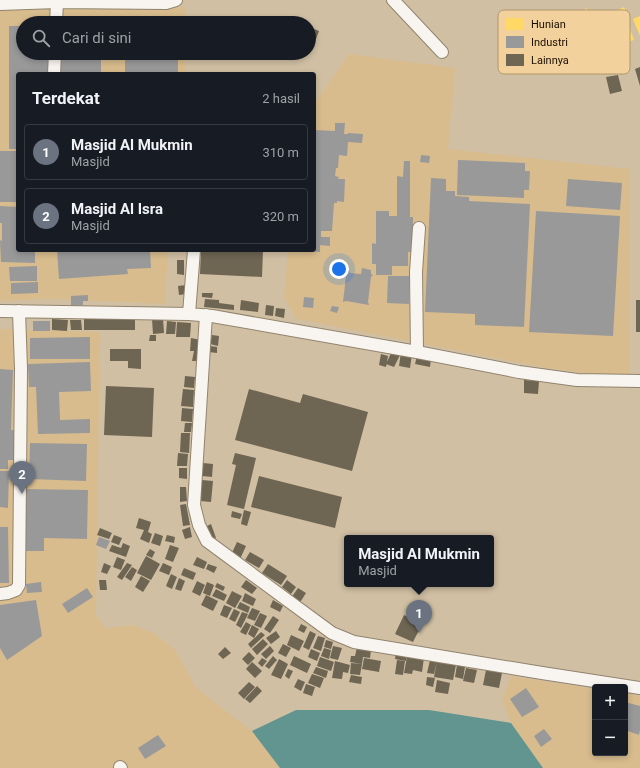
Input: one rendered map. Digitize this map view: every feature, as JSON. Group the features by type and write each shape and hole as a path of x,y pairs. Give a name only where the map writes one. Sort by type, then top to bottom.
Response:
{"street":[{"path":"0,4 57,2 166,3 176,0"},
{"path":"394,0 442,52"},
{"path":"56,16 57,2"},
{"path":"54,72 55,60"},
{"path":"417,352 416,272 419,228"},
{"path":"189,314 194,252"},
{"path":"0,311 206,315 417,352 526,373 577,380 640,382"},
{"path":"0,594 16,590 18,586 20,377 19,311"},
{"path":"206,315 194,505 199,525 207,541 332,633 354,642 640,688"}],"shaded area":[{"path":"186,7 185,16 16,16 16,60 185,60 185,72 16,72 16,252 168,252 165,304 48,299 0,301 0,10"},
{"path":"349,54 455,68 448,149 630,169 629,374 591,374 547,368 296,319 284,297 288,252 316,252 316,101"},
{"path":"0,329 100,332 96,615 105,628 134,625 155,634 175,650 196,688 252,731 280,768 0,768"},
{"path":"511,676 592,689 592,756 628,756 628,694 640,696 640,768 543,768 511,723 502,700"}],"water":[{"path":"296,710 429,710 511,723 543,768 280,768 252,731"}],"building: Hunian":[{"path":"624,7 626,10 618,10"},
{"path":"640,16 640,36 633,19"},
{"path":"630,29 634,40 630,41"}],"building: Industri":[{"path":"9,26 16,26 16,60 50,60 50,72 16,72 16,149 9,149"},
{"path":"58,60 101,60 101,72 58,72"},
{"path":"125,60 178,60 178,72 125,72"},
{"path":"335,123 345,123 344,134 363,134 362,143 348,142 347,156 339,155 338,168 336,168 335,176 339,177 338,179 345,179 344,202 337,201 337,203 334,203 332,231 321,231 321,237 330,237 330,246 320,245 320,252 316,252 316,130 335,131"},
{"path":"0,151 16,151 16,202 0,202"},
{"path":"421,155 430,156 429,163 420,162"},
{"path":"458,160 525,163 525,171 530,171 529,190 524,190 524,198 457,195"},
{"path":"404,161 410,161 410,217 413,217 413,252 408,252 408,266 392,266 392,275 376,275 376,264 372,264 372,243 376,244 376,211 389,211 389,216 397,216 397,176 403,177"},
{"path":"431,178 446,179 446,191 455,191 455,196 469,197 469,201 530,204 524,327 475,325 475,314 425,312"},
{"path":"568,179 622,183 620,210 566,206"},
{"path":"0,206 16,207 16,252 35,252 35,263 1,262 0,240 2,241 2,223 0,223"},
{"path":"536,211 620,216 613,336 529,332"},
{"path":"57,252 150,252 151,268 127,269 128,274 59,279"},
{"path":"37,266 37,281 10,281 9,267"},
{"path":"339,268 347,271 349,270 350,273 361,274 362,268 371,270 371,274 373,275 371,277 368,302 369,305 346,301 343,302 346,276 338,275"},
{"path":"388,276 409,276 409,304 387,303"},
{"path":"38,282 38,293 11,294 11,283"},
{"path":"88,295 88,301 83,301 83,305 71,306 71,296"},
{"path":"304,297 314,298 313,308 303,307"},
{"path":"332,306 339,307 337,313 330,311"},
{"path":"33,321 50,321 50,331 33,331"},
{"path":"90,337 90,359 30,359 30,338"},
{"path":"90,362 91,391 59,392 60,420 90,419 90,433 38,434 36,387 29,387 28,364"},
{"path":"0,369 13,370 11,430 15,430 14,460 8,460 8,469 0,469"},
{"path":"30,443 87,444 86,481 29,479"},
{"path":"0,471 9,471 8,508 0,507"},
{"path":"23,489 88,490 87,539 44,538 44,551 22,551"},
{"path":"0,527 8,527 9,583 0,583"},
{"path":"99,537 110,541 106,549 96,545"},
{"path":"41,582 42,592 27,593 26,584"},
{"path":"87,588 93,597 68,613 62,604"},
{"path":"36,600 42,636 7,660 0,648 0,605"},
{"path":"526,688 539,707 522,717 510,699"},
{"path":"628,703 640,706 639,735 628,731"},
{"path":"544,729 552,739 541,747 534,736"},
{"path":"158,735 166,746 145,759 138,748"}],"building: Lainnya":[{"path":"316,30 319,31 316,39"},
{"path":"640,67 640,86 635,69"},
{"path":"618,75 622,91 610,94 606,77"},
{"path":"201,252 263,252 262,277 200,274"},
{"path":"177,260 184,260 184,275 177,274"},
{"path":"186,285 187,294 179,295 178,286"},
{"path":"202,293 213,293 212,298 202,297"},
{"path":"205,299 219,300 219,303 234,305 234,310 204,307"},
{"path":"241,300 259,303 258,312 240,310"},
{"path":"636,300 640,300 640,332 636,332"},
{"path":"266,305 274,306 273,316 265,315"},
{"path":"276,308 285,309 284,318 275,316"},
{"path":"52,319 68,320 67,331 52,330"},
{"path":"84,319 135,319 135,330 84,330"},
{"path":"152,319 163,319 164,333 153,334"},
{"path":"70,320 81,320 82,330 71,330"},
{"path":"167,321 176,322 175,334 166,334"},
{"path":"177,322 191,323 190,337 176,337"},
{"path":"150,335 156,335 156,341 149,341"},
{"path":"212,335 219,336 218,346 210,344"},
{"path":"191,338 201,340 197,361 192,361 194,351 190,351"},
{"path":"210,346 217,347 217,353 209,352"},
{"path":"110,349 141,349 141,369 128,368 128,361 110,361"},
{"path":"393,349 401,353 394,367 386,364"},
{"path":"401,352 412,354 410,368 399,366"},
{"path":"381,354 388,356 386,367 379,365"},
{"path":"417,356 431,359 430,367 415,364"},
{"path":"185,376 195,377 194,388 184,387"},
{"path":"524,380 539,381 538,394 524,393"},
{"path":"106,386 154,388 152,437 104,435"},
{"path":"183,389 194,390 193,407 181,406"},
{"path":"249,389 300,403 303,394 368,412 352,471 235,440"},
{"path":"182,408 193,409 192,422 181,421"},
{"path":"185,423 192,423 191,432 184,432"},
{"path":"181,433 190,433 189,453 180,452"},
{"path":"178,453 188,454 187,466 177,466"},
{"path":"235,453 256,458 244,509 227,505 236,465 232,464"},
{"path":"203,463 213,464 212,477 202,476"},
{"path":"179,468 187,468 187,479 179,478"},
{"path":"259,476 342,497 335,528 251,507"},
{"path":"202,480 213,481 211,502 200,501"},
{"path":"180,487 186,487 187,501 180,502"},
{"path":"186,504 190,525 183,526 180,505"},
{"path":"244,510 251,512 247,526 241,524"},
{"path":"232,511 242,514 240,519 231,517"},
{"path":"139,518 151,522 148,532 152,534 149,543 140,539 144,530 136,528"},
{"path":"211,524 216,538 210,540 205,527"},
{"path":"190,527 192,537 185,539 182,530"},
{"path":"100,528 112,533 109,539 97,535"},
{"path":"155,533 163,536 160,546 151,543"},
{"path":"114,535 122,538 119,545 111,542"},
{"path":"167,535 175,537 174,543 165,541"},
{"path":"237,542 246,546 240,559 231,555"},
{"path":"123,543 130,546 126,557 109,551 112,545 121,548"},
{"path":"170,545 179,548 173,562 165,559"},
{"path":"150,549 155,552 152,558 146,555"},
{"path":"250,552 264,560 259,568 245,560"},
{"path":"146,556 160,564 151,580 137,573"},
{"path":"117,557 125,560 121,570 113,567"},
{"path":"197,557 207,562 204,569 193,565"},
{"path":"104,563 111,566 107,574 101,572"},
{"path":"127,563 132,565 122,580 117,577"},
{"path":"163,563 172,567 169,575 159,571"},
{"path":"208,564 217,567 214,573 206,569"},
{"path":"268,564 287,576 281,585 262,573"},
{"path":"132,567 137,570 131,581 125,577"},
{"path":"184,568 196,573 193,580 181,575"},
{"path":"171,574 177,577 172,589 166,586"},
{"path":"141,576 150,581 143,592 135,587"},
{"path":"179,578 185,581 181,591 175,589"},
{"path":"99,580 106,580 107,590 100,590"},
{"path":"246,580 257,588 252,594 241,587"},
{"path":"287,580 296,587 291,594 282,587"},
{"path":"197,581 205,585 200,596 192,592"},
{"path":"207,582 214,585 210,596 203,593"},
{"path":"217,583 225,587 223,591 215,587"},
{"path":"298,588 306,593 299,604 291,598"},
{"path":"216,589 227,595 224,601 212,596"},
{"path":"232,591 242,596 235,608 226,603"},
{"path":"245,593 256,599 253,606 242,601"},
{"path":"206,595 218,601 213,611 201,605"},
{"path":"273,600 283,606 280,612 270,607"},
{"path":"240,602 250,607 248,613 237,608"},
{"path":"224,605 232,608 227,618 220,615"},
{"path":"252,608 260,611 255,621 247,618"},
{"path":"234,609 240,612 235,622 229,619"},
{"path":"242,612 248,614 241,628 236,625"},
{"path":"260,613 267,616 261,628 254,625"},
{"path":"404,615 422,624 413,642 395,634"},
{"path":"273,616 279,620 270,633 264,629"},
{"path":"246,622 251,625 246,635 240,632"},
{"path":"301,624 307,627 304,633 298,630"},
{"path":"252,625 259,629 254,638 248,634"},
{"path":"276,631 280,637 271,644 266,638"},
{"path":"310,631 316,634 309,650 303,647"},
{"path":"261,632 265,635 251,648 248,644"},
{"path":"291,635 304,641 299,651 287,645"},
{"path":"318,636 325,638 321,651 313,648"},
{"path":"263,639 268,644 257,655 252,649"},
{"path":"326,640 333,642 331,649 324,647"},
{"path":"283,644 291,648 286,657 278,653"},
{"path":"270,646 274,651 266,659 261,654"},
{"path":"333,646 342,648 338,660 330,658"},
{"path":"225,647 231,653 223,659 218,654"},
{"path":"357,647 371,650 370,658 363,657 362,664 350,662 351,656 355,656"},
{"path":"324,648 331,650 329,659 321,656"},
{"path":"311,649 320,653 317,661 308,657"},
{"path":"249,652 255,658 248,665 242,659"},
{"path":"396,652 407,654 406,661 395,659"},
{"path":"273,656 277,660 269,669 265,666"},
{"path":"294,656 311,664 307,673 290,665"},
{"path":"320,657 334,662 331,671 317,666"},
{"path":"407,657 424,658 422,672 413,670 412,674 404,673"},
{"path":"262,658 267,661 262,667 258,663"},
{"path":"364,658 381,661 379,672 362,669"},
{"path":"279,659 288,664 281,679 271,675"},
{"path":"397,660 405,661 403,675 395,674"},
{"path":"430,660 437,661 434,674 427,673"},
{"path":"335,661 350,665 348,673 343,672 342,679 332,678"},
{"path":"437,661 456,665 453,680 434,677"},
{"path":"252,662 262,671 255,678 246,669"},
{"path":"351,663 362,664 360,675 350,674"},
{"path":"457,665 465,667 463,679 455,677"},
{"path":"316,667 328,671 326,678 313,673"},
{"path":"466,668 477,670 474,683 463,681"},
{"path":"288,669 293,671 289,679 285,676"},
{"path":"486,670 502,673 499,688 483,685"},
{"path":"312,674 324,678 320,688 308,683"},
{"path":"351,675 362,677 361,684 349,682"},
{"path":"427,677 435,678 433,687 426,685"},
{"path":"298,679 305,682 301,691 294,687"},
{"path":"437,680 450,683 448,694 435,692"},
{"path":"249,682 255,687 244,699 238,693"},
{"path":"306,684 315,687 312,696 303,693"},
{"path":"257,686 262,691 250,703 245,699"}],"place":[{"name":"Masjid Al Isra","path":"22,494"},
{"name":"Masjid Al Mukmin","path":"419,633"}]}
